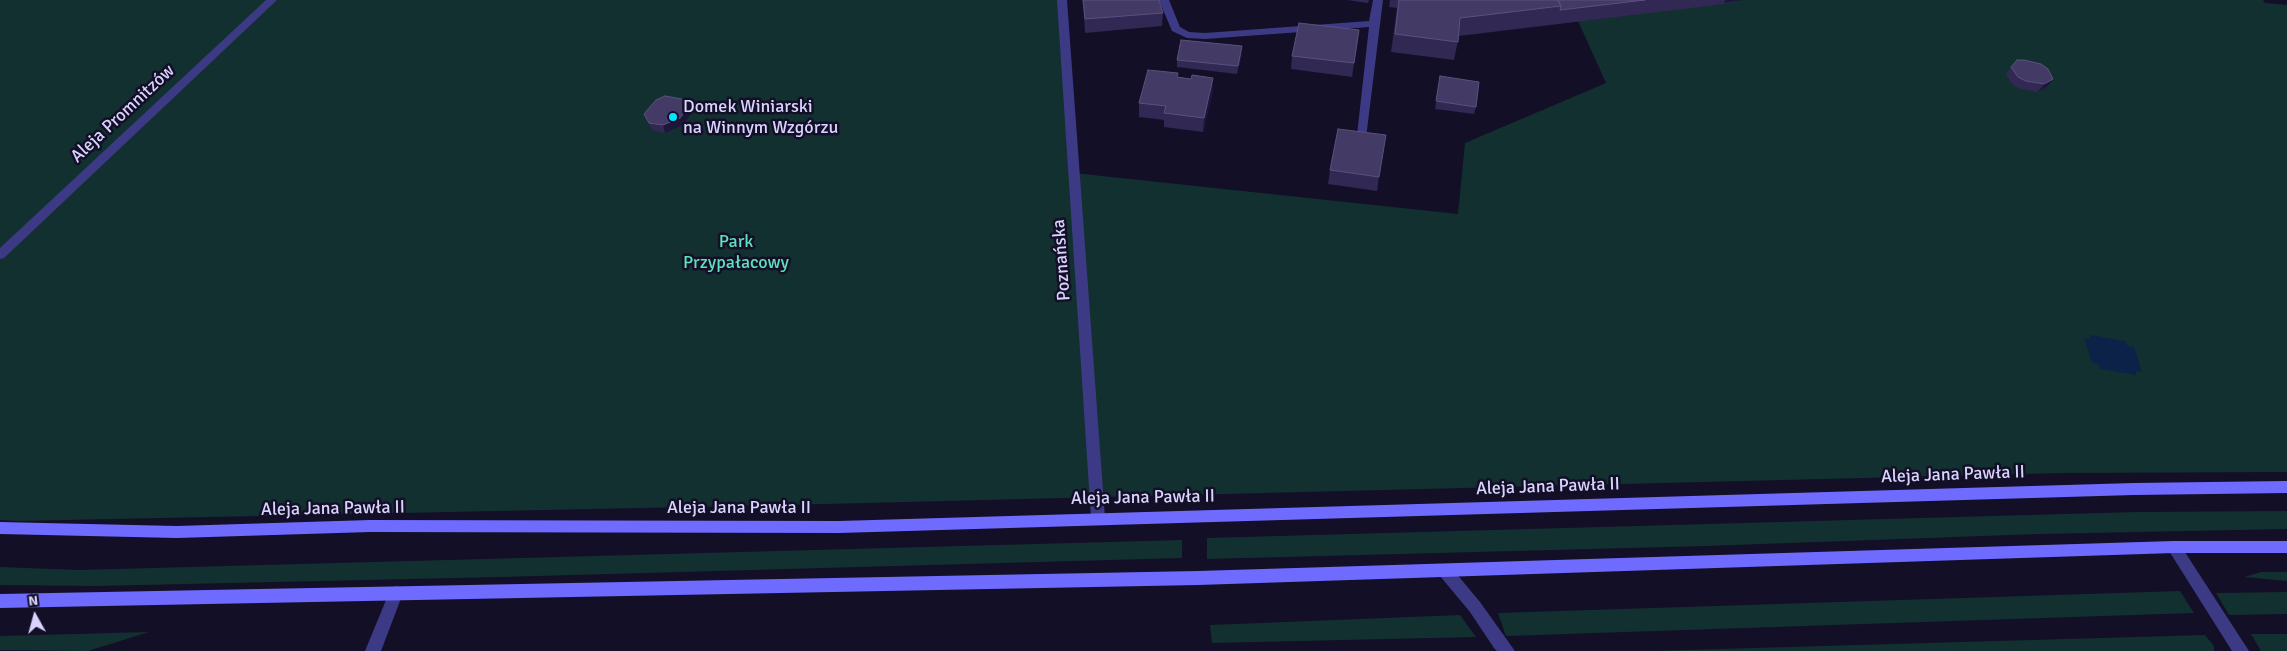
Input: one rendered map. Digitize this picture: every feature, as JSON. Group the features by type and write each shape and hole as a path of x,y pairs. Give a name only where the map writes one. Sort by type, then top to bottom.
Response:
{"street":[{"name":"Aleja Promnitzów","path":"0,255 272,0"},
{"name":"Poznańska","path":"1062,0 1098,518"},
{"path":"1164,0 1176,29 1187,35 1227,36 1374,24"},
{"path":"1362,135 1378,0"},
{"name":"Aleja Jana Pawła II","path":"0,528 177,532 370,526 839,527 2134,489 2287,487"},
{"path":"2174,547 2241,651"},
{"path":"0,601 1198,578 2174,547 2287,547"},
{"path":"1445,570 1507,651"},
{"path":"373,651 396,593"}],"green space":[{"name":"Park Przypałacowy","path":"0,0 1061,0 1074,173 1458,214 1465,143 1606,83 1578,21 1743,0 2263,0 2265,3 2287,5 2287,472 2063,473 785,505 0,520"},
{"path":"2287,511 2287,529 2039,534 1706,546 1207,559 1207,538 2136,512"},
{"path":"1182,540 1182,558 501,577 95,586 0,585 0,567 79,570"},
{"path":"2261,572 2287,572 2287,581 2244,577"},
{"path":"2180,591 2194,613 1506,636 1498,613"},
{"path":"2287,592 2287,614 2229,615 2216,593"},
{"path":"1460,615 1476,637 1212,643 1210,625"},
{"path":"149,632 88,651 0,650 0,636"},
{"path":"2251,634 2287,634 2287,651 2261,651"},
{"path":"2205,635 2214,646 2214,651 1650,651"}],"water":[{"path":"2090,335 2126,341 2127,346 2134,347 2142,372 2136,371 2136,375 2100,369 2099,364 2092,363 2084,338 2091,339"}],"building":[{"path":"1083,0 1159,0 1163,13 1085,19"},
{"path":"1399,0 1558,0 1561,6 1460,18 1458,42 1395,34"},
{"path":"1558,0 1645,0 1560,10 1561,6"},
{"path":"1299,23 1359,30 1354,63 1292,56"},
{"path":"1181,40 1242,46 1238,66 1177,60"},
{"path":"2017,60 2041,64 2048,69 2053,79 2044,84 2026,81 2018,77 2011,67"},
{"path":"1148,70 1178,73 1177,77 1191,79 1192,75 1213,78 1204,118 1164,113 1166,106 1139,103"},
{"path":"1440,76 1479,82 1476,107 1436,101"},
{"path":"665,96 682,99 689,106 680,118 663,125 649,123 644,114 656,100"},
{"path":"1338,129 1386,135 1379,177 1330,170"}],"place":[{"name":"Domek Winiarski na Winnym Wzgórzu","path":"673,117"}]}
